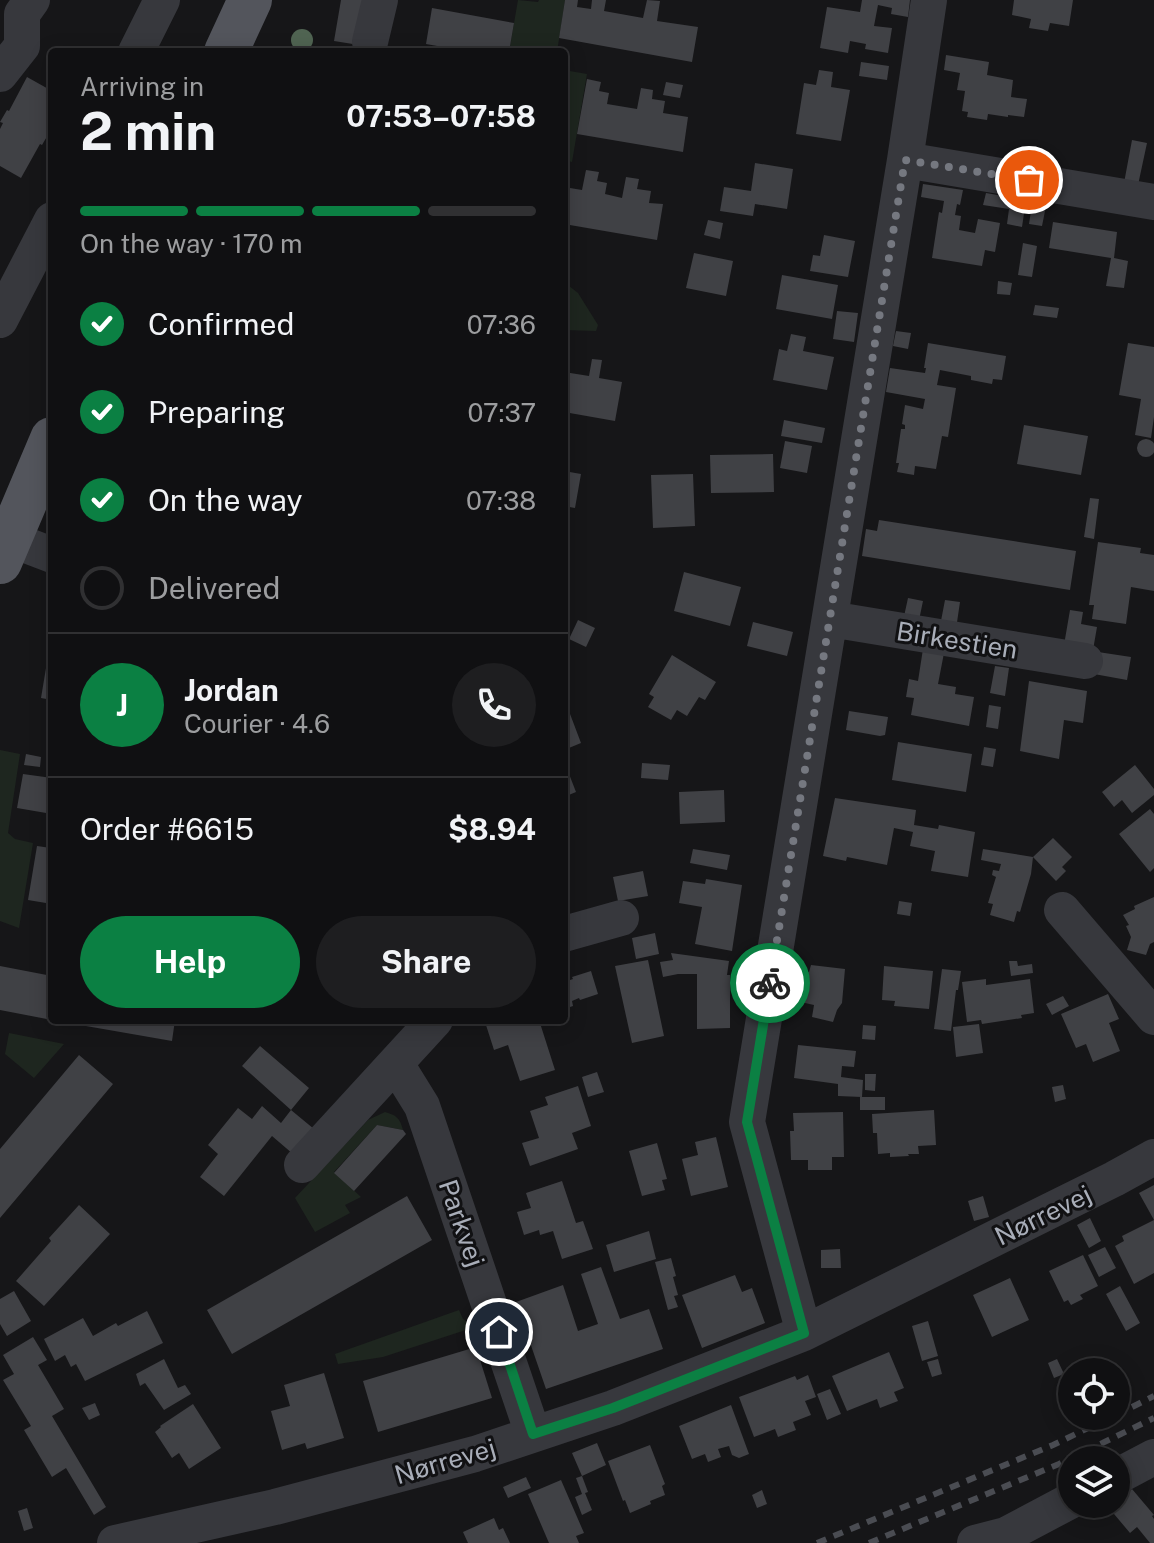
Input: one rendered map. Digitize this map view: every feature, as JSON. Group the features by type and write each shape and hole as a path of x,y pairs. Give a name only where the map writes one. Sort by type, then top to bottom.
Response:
{"main road":[{"path":"228,48 250,0"},
{"path":"3,534 48,418"},
{"path":"3,534 48,447"}],"street":[{"path":"0,74 22,46 22,14 32,0"},
{"path":"138,48 162,0"},
{"path":"370,42 380,0"},
{"path":"804,1333 747,1122 929,0"},
{"path":"905,160 1154,202"},
{"path":"0,320 48,228"},
{"path":"3,534 48,553"},
{"name":"Birkestien","path":"830,619 1085,661"},
{"path":"1062,910 1154,1017"},
{"path":"568,933 621,918"},
{"path":"302,1165 431,1024"},
{"name":"Parkvej","path":"396,1064 422,1106 533,1434"},
{"name":"Nørrevej","path":"131,1541 429,1467 613,1408 804,1333 1154,1157"},
{"path":"1130,1470 1154,1457"},
{"path":"975,1543 1006,1535 1058,1507"}],"shaded area":[{"path":"518,0 565,0 558,48 510,48"},
{"path":"568,71 587,74 572,162 568,161"},
{"path":"568,285 578,293 598,325 596,331 568,330"},
{"path":"0,750 20,754 8,833 15,839 33,843 19,928 0,921"},
{"path":"9,1033 64,1044 34,1078 5,1054"},
{"path":"385,1112 397,1118 403,1130 377,1125 334,1172 361,1197 345,1205 350,1213 315,1232 295,1198 368,1120"},
{"path":"459,1310 463,1319 475,1327 383,1357 338,1364 335,1354"}],"building":[{"path":"341,0 367,0 359,45 334,41"},
{"path":"565,0 578,0 577,7 591,9 592,0 606,0 604,11 643,18 647,0 660,1 657,21 698,27 692,62 559,38"},
{"path":"862,0 910,0 908,17 891,14 892,8 878,5 874,26 892,28 888,53 865,49 866,44 850,41 848,53 820,48 827,7 860,12"},
{"path":"1014,0 1073,0 1069,26 1050,23 1048,31 1029,28 1031,19 1012,15"},
{"path":"432,8 514,23 510,48 448,48 426,44"},
{"path":"946,55 989,62 987,75 1013,80 1011,97 1027,99 1024,117 988,114 987,120 967,117 968,112 962,111 965,91 957,90 960,73 944,70"},
{"path":"861,62 889,66 887,80 859,76"},
{"path":"819,70 833,72 831,87 850,90 841,141 796,134 804,83 816,85"},
{"path":"27,77 48,89 48,135 21,178 0,166 0,129 3,123 0,122"},
{"path":"587,79 601,82 599,91 609,93 607,104 637,109 641,88 653,90 652,99 665,101 663,113 688,117 683,152 577,134"},
{"path":"666,82 683,85 680,98 663,95"},
{"path":"1132,140 1147,143 1138,185 1124,183"},
{"path":"755,163 793,169 787,209 755,204 753,216 720,211 724,187 751,191"},
{"path":"586,170 599,172 597,181 607,183 605,194 622,198 626,177 639,179 637,189 651,191 649,203 663,204 657,240 568,225 568,188 582,190"},
{"path":"923,184 963,190 955,215 961,216 959,230 975,233 978,219 1000,223 995,252 985,250 982,266 932,258 939,212 942,213 944,201 921,197"},
{"path":"986,193 1026,200 1022,227 1007,224 1009,209 983,205"},
{"path":"1033,198 1047,201 1042,226 1029,224"},
{"path":"708,220 723,223 720,239 704,235"},
{"path":"1053,222 1117,232 1114,258 1128,261 1124,288 1106,286 1111,258 1049,248"},
{"path":"824,235 855,241 848,277 810,271 813,255 820,256"},
{"path":"1023,243 1037,246 1032,277 1018,275"},
{"path":"694,253 733,261 726,296 686,288"},
{"path":"782,275 838,285 832,319 776,309"},
{"path":"998,281 1012,283 1010,295 997,294"},
{"path":"1035,305 1059,308 1057,318 1033,315"},
{"path":"837,311 858,313 854,342 833,339"},
{"path":"896,331 911,333 908,349 893,346"},
{"path":"791,334 806,337 803,351 834,357 827,390 773,380 779,349 787,351"},
{"path":"928,343 1006,356 1002,380 993,379 992,384 940,370 937,385 956,388 948,437 942,436 936,469 915,466 914,475 897,472 899,463 896,463 901,429 905,429 902,424 905,405 923,409 925,399 886,392 890,368 925,373"},
{"path":"1128,343 1154,347 1151,438 1135,435 1141,399 1119,395"},
{"path":"592,359 602,360 599,378 622,382 615,421 568,413 568,373 589,376"},
{"path":"784,420 825,428 822,443 781,436"},
{"path":"1024,425 1088,436 1081,475 1017,464"},
{"path":"1142,439 1150,439 1155,448 1153,455 1142,457 1137,452 1137,444"},
{"path":"785,441 812,446 807,473 780,468"},
{"path":"773,454 774,492 711,493 710,455"},
{"path":"568,472 581,474 575,508 568,507"},
{"path":"693,474 695,526 653,528 651,475"},
{"path":"1090,498 1099,499 1094,539 1084,537"},
{"path":"879,520 1076,551 1070,590 862,556 866,529 877,531"},
{"path":"1098,542 1141,548 1140,553 1154,555 1154,591 1131,587 1126,624 1092,619 1094,605 1089,605"},
{"path":"684,572 741,587 730,626 674,611"},
{"path":"908,598 923,601 918,625 903,621"},
{"path":"945,600 960,602 956,629 940,626"},
{"path":"1070,610 1083,612 1081,624 1097,627 1093,650 1064,645"},
{"path":"578,620 595,628 586,647 569,639"},
{"path":"753,622 793,632 787,656 747,646"},
{"path":"923,649 944,653 938,684 956,687 955,694 974,697 969,726 911,715 914,698 906,697 909,679 918,681"},
{"path":"1098,652 1131,657 1127,680 1094,674"},
{"path":"672,655 716,682 705,700 699,697 687,716 677,710 671,720 648,707 654,697 649,694"},
{"path":"48,656 48,699 41,698"},
{"path":"995,666 1009,668 1005,696 990,693"},
{"path":"1029,681 1087,691 1083,723 1064,720 1059,759 1020,751"},
{"path":"989,705 1001,707 998,729 986,727"},
{"path":"568,709 581,743 568,748"},
{"path":"849,711 888,717 885,735 846,730"},
{"path":"898,742 972,754 966,792 892,780"},
{"path":"984,747 996,749 993,767 981,765"},
{"path":"26,754 41,757 40,767 24,765"},
{"path":"642,763 670,765 668,780 641,778"},
{"path":"1135,765 1154,789 1154,795 1132,813 1122,800 1114,807 1102,792"},
{"path":"568,771 576,792 568,795"},
{"path":"23,774 48,777 48,813 17,808"},
{"path":"724,790 725,822 680,824 679,792"},
{"path":"835,798 916,810 914,825 938,829 939,825 975,832 968,877 931,871 935,851 910,846 913,832 894,828 887,865 823,856"},
{"path":"1150,809 1154,814 1154,868 1150,872 1119,834"},
{"path":"1053,838 1072,857 1062,867 1066,871 1056,881 1033,857"},
{"path":"37,846 48,848 48,903 28,900"},
{"path":"693,849 730,855 727,870 690,863"},
{"path":"983,849 1033,857 1020,912 1017,911 1014,922 990,915 993,904 988,903 996,877 992,875 993,870 999,871 1001,864 981,860"},
{"path":"643,871 648,896 618,901 613,877"},
{"path":"706,879 742,885 732,951 695,944 702,907 679,903 683,881 705,884"},
{"path":"1154,897 1154,942 1146,955 1127,950 1131,937 1123,915"},
{"path":"899,901 912,903 910,916 897,914"},
{"path":"655,933 659,954 636,959 632,938"},
{"path":"671,953 729,961 730,1028 697,1029 697,974 663,977 660,962 673,960"},
{"path":"648,960 664,1036 632,1043 615,966"},
{"path":"1009,961 1017,961 1018,966 1032,964 1033,973 1011,976"},
{"path":"811,965 845,969 842,1003 833,1022 812,1017 814,1005 796,1001 801,971 809,972"},
{"path":"0,966 48,975 48,1019 0,1010"},
{"path":"884,966 933,971 929,1009 894,1006 895,1001 882,1000"},
{"path":"942,969 961,971 951,1031 934,1029"},
{"path":"591,971 598,994 572,1001 573,1006 568,1008 568,981"},
{"path":"986,979 986,985 1030,979 1034,1013 1021,1015 1022,1018 982,1024 981,1020 967,1022 962,982"},
{"path":"1108,994 1119,1019 1109,1023 1120,1051 1093,1062 1086,1044 1076,1048 1061,1014"},
{"path":"1063,996 1069,1006 1052,1015 1046,1004"},
{"path":"74,1024 174,1024 172,1041"},
{"path":"540,1024 555,1070 520,1081 508,1045 494,1050 486,1025"},
{"path":"979,1024 983,1053 956,1057 953,1027"},
{"path":"863,1025 876,1026 875,1040 862,1039"},
{"path":"798,1045 856,1051 854,1067 842,1066 841,1077 863,1080 862,1097 838,1096 838,1084 794,1078"},
{"path":"260,1046 309,1088 291,1110 242,1066"},
{"path":"79,1055 113,1084 0,1218 0,1149"},
{"path":"597,1072 604,1092 588,1097 582,1077"},
{"path":"865,1074 876,1074 875,1091 865,1090"},
{"path":"1063,1085 1066,1099 1055,1102 1052,1087"},
{"path":"578,1086 591,1126 572,1133 578,1149 530,1166 522,1143 539,1138 530,1111 548,1105 545,1097"},
{"path":"860,1097 885,1097 885,1110 860,1110"},
{"path":"262,1106 281,1123 291,1110 314,1129 293,1154 272,1136 224,1196 200,1177 218,1154 208,1145 238,1108 252,1119"},
{"path":"934,1110 936,1145 918,1146 919,1154 909,1156 878,1154 872,1114"},
{"path":"843,1112 844,1157 832,1157 832,1170 808,1170 808,1160 791,1160 793,1113"},
{"path":"377,1125 403,1130 406,1134 354,1191 334,1173"},
{"path":"716,1137 728,1187 691,1196 682,1159 698,1155 695,1142"},
{"path":"657,1143 667,1179 662,1180 665,1190 642,1196 629,1151"},
{"path":"562,1181 576,1223 583,1221 593,1249 562,1259 553,1231 540,1235 539,1230 524,1235 517,1212 531,1208 526,1193"},
{"path":"1154,1185 1154,1220 1139,1193"},
{"path":"407,1196 432,1240 232,1354 207,1310"},
{"path":"983,1196 989,1217 974,1221 968,1201"},
{"path":"79,1205 110,1234 44,1306 16,1281"},
{"path":"1090,1218 1101,1241 1089,1248 1077,1225"},
{"path":"1154,1220 1154,1273 1134,1284 1115,1246 1124,1241 1122,1236"},
{"path":"649,1231 656,1259 614,1272 606,1245"},
{"path":"1105,1247 1116,1268 1099,1277 1088,1255"},
{"path":"840,1249 841,1268 821,1268 821,1250"},
{"path":"1083,1255 1098,1286 1080,1295 1083,1299 1071,1305 1068,1300 1064,1302 1049,1271"},
{"path":"671,1258 678,1295 674,1296 678,1307 668,1310 655,1262"},
{"path":"601,1267 620,1319 649,1309 663,1349 546,1389 516,1302 563,1285 578,1331 598,1324 581,1274"},
{"path":"735,1275 742,1292 752,1288 765,1323 702,1348 682,1295"},
{"path":"1010,1278 1029,1320 992,1337 973,1295"},
{"path":"1120,1286 1140,1323 1126,1331 1106,1294"},
{"path":"14,1291 31,1321 7,1336 0,1324 0,1299"},
{"path":"147,1311 163,1343 85,1381 76,1364 71,1367 65,1355 55,1361 44,1339 83,1318 93,1336"},
{"path":"928,1321 938,1356 922,1361 912,1326"},
{"path":"33,1337 47,1360 38,1365 64,1409 52,1416 106,1507 94,1515 66,1468 52,1477 24,1430 31,1426 3,1380 14,1374 3,1355"},
{"path":"476,1347 492,1398 378,1432 363,1381"},
{"path":"889,1352 904,1388 894,1392 898,1401 880,1408 877,1399 847,1411 832,1376"},
{"path":"164,1359 178,1388 185,1385 191,1394 164,1410 145,1383 140,1386 136,1374"},
{"path":"938,1359 942,1374 932,1377 927,1362"},
{"path":"1057,1359 1058,1376 1054,1378 1048,1363"},
{"path":"324,1373 344,1438 307,1449 305,1443 282,1450 271,1411 290,1406 284,1385"},
{"path":"808,1375 816,1397 805,1401 811,1415 793,1422 796,1430 778,1437 775,1429 754,1437 739,1397 795,1376 797,1380"},
{"path":"830,1389 841,1414 827,1420 817,1394"},
{"path":"95,1403 100,1415 89,1420 82,1408"},
{"path":"193,1404 221,1448 189,1469 179,1453 172,1458 155,1432"},
{"path":"731,1405 749,1454 739,1458 732,1455 729,1446 718,1449 721,1457 708,1462 705,1454 692,1459 679,1426"},
{"path":"597,1443 606,1465 582,1476 572,1453"},
{"path":"650,1445 665,1484 662,1486 665,1495 630,1513 608,1461"},
{"path":"582,1476 592,1510 582,1515 575,1497 582,1494 576,1478"},
{"path":"526,1477 531,1488 508,1498 503,1487"},
{"path":"561,1480 584,1533 576,1536 579,1543 549,1543 528,1494"},
{"path":"1132,1489 1154,1515 1154,1543 1150,1543 1137,1527 1130,1533 1117,1518 1130,1518"},
{"path":"762,1490 767,1504 757,1508 752,1495"},
{"path":"27,1508 33,1528 24,1531 18,1511"},
{"path":"494,1518 510,1543 468,1543 463,1532"}],"railway":[{"path":"1130,1408 1154,1396"},
{"path":"869,1543 1059,1464 1154,1418"},
{"path":"817,1543 1084,1430"}],"way so far":[{"path":"770,983 905,160 1029,180"}],"route":[{"path":"499,1332 533,1434 613,1408 804,1333 747,1122 770,983"}]}
